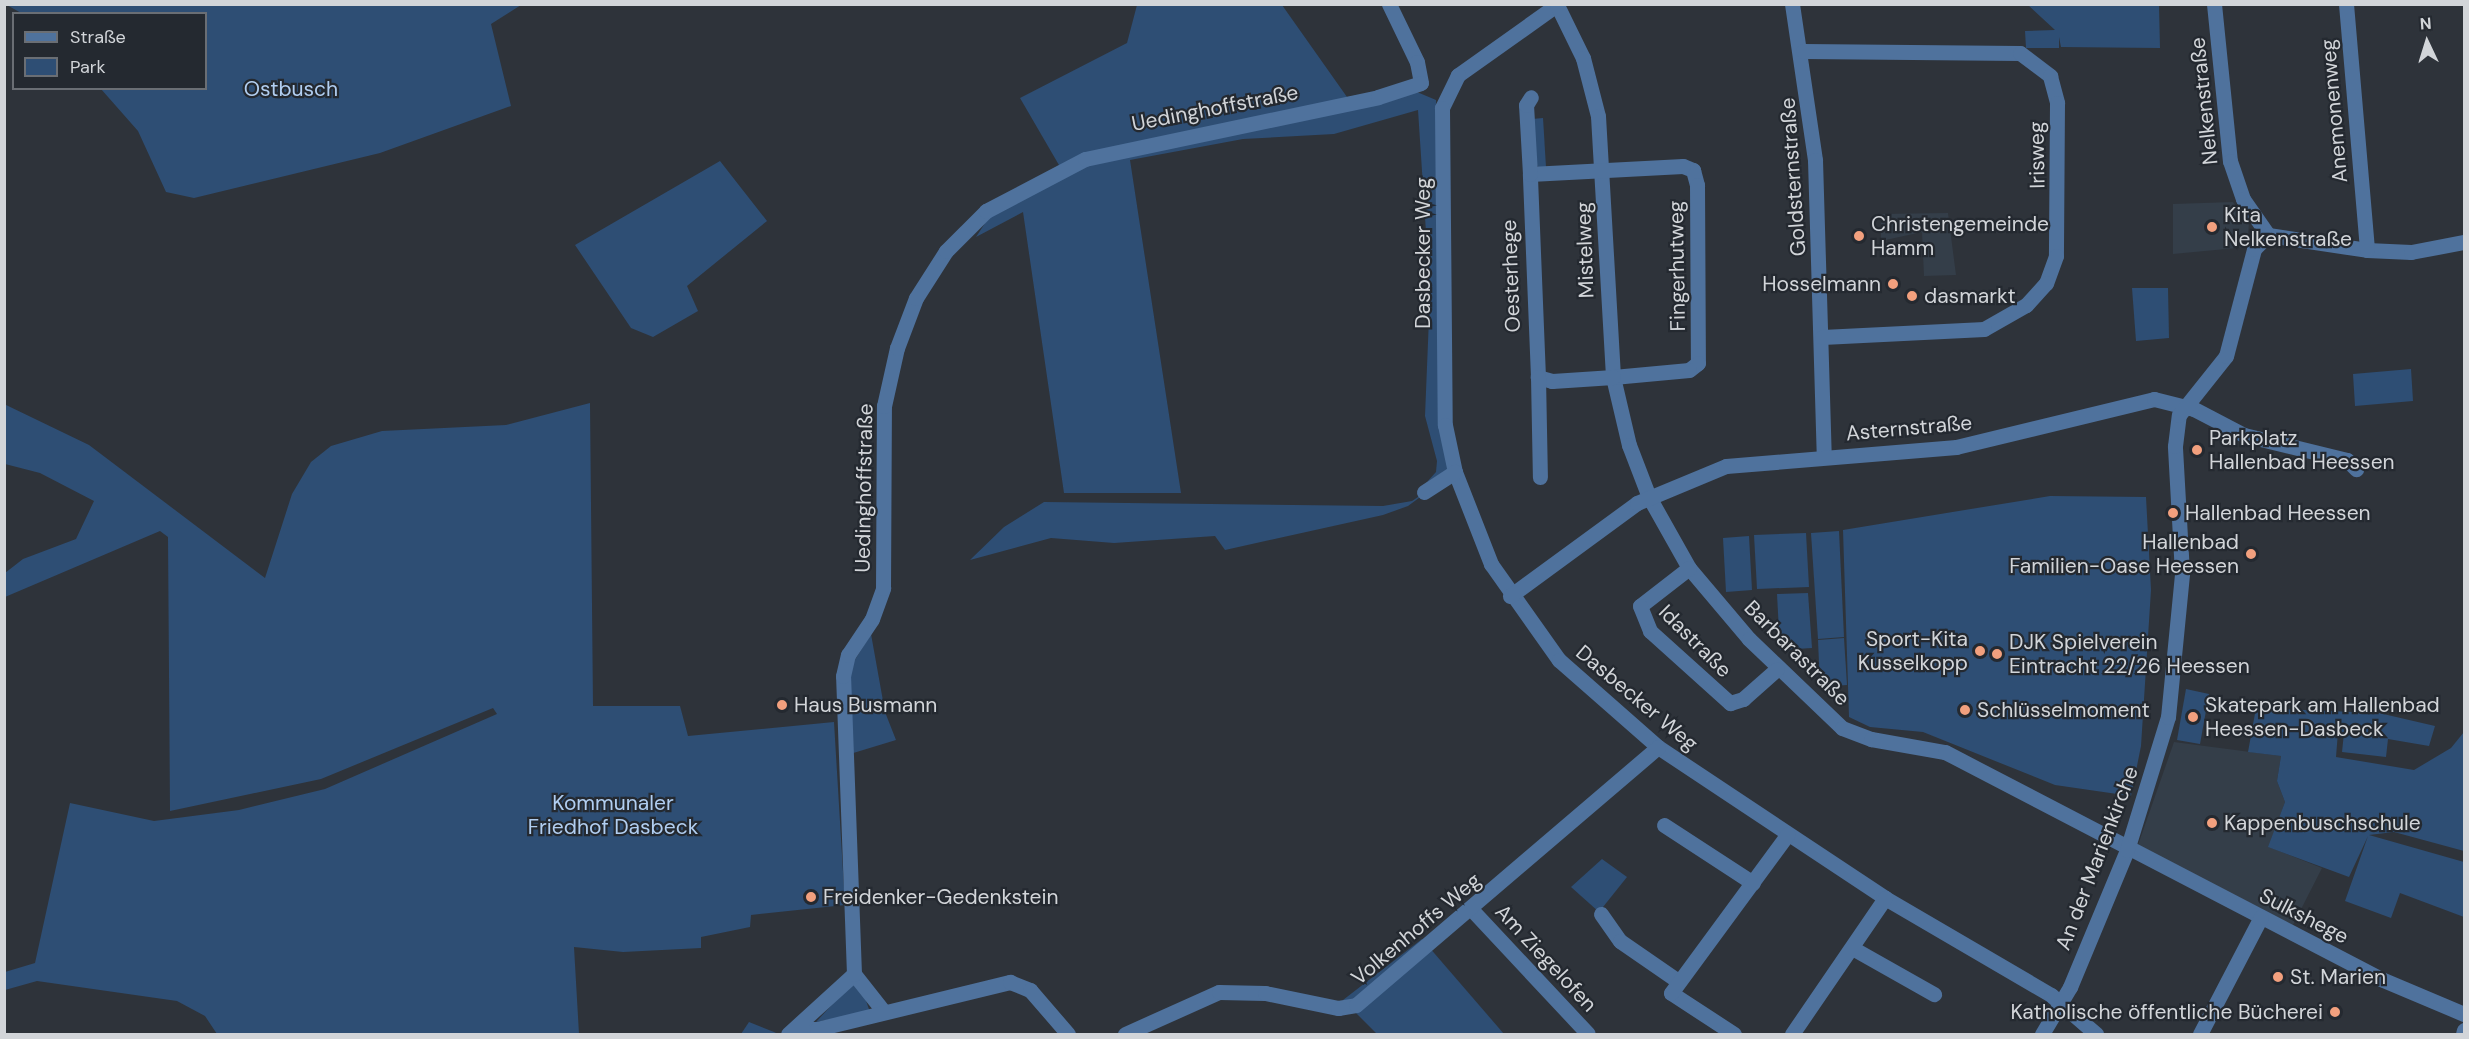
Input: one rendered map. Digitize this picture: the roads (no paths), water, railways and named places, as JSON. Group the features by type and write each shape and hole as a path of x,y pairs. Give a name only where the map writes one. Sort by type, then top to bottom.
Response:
{"street":[{"path":"1389,4 1417,62 1421,83 1445,95 1458,75 1557,5"},
{"name":"Goldsternstraße","path":"1792,4 1803,51 1815,160 1824,455"},
{"name":"Nelkenstraße","path":"2214,4 2230,161 2243,199 2268,235"},
{"name":"Anemonenweg","path":"2346,4 2367,250"},
{"name":"Mistelweg","path":"1557,5 1587,69 1604,169 1613,377 1629,445 1649,497"},
{"name":"Irisweg","path":"1803,51 2020,53 2050,76 2057,103 2056,256 2046,283 2026,305 1984,329 1822,337"},
{"name":"Uedinghoffstraße","path":"854,974 843,676 848,654 872,619 883,588 884,406 897,348 916,298 964,229 1017,192 1067,167 1109,152 1378,97 1421,83"},
{"name":"Dasbecker Weg","path":"1445,95 1441,122 1444,414 1455,472 1483,546 1510,596 1536,634 1587,688 1658,747 1885,898 2059,1002 2096,1035"},
{"name":"Oesterhege","path":"1531,97 1526,105 1540,477"},
{"name":"Fingerhutweg","path":"1604,169 1689,167 1696,185 1701,357 1689,370 1613,377"},
{"path":"1530,174 1604,169"},
{"path":"2184,405 2226,356 2254,249 2268,235 2367,250 2411,252 2464,242"},
{"path":"1538,377 1552,381 1613,377"},
{"name":"Asternstraße","path":"1510,596 1649,497 1726,466 1824,455 1927,451 2154,399 2184,405 2244,435 2347,460 2356,469"},
{"name":"An der Marienkirche","path":"2042,1035 2127,850 2152,782 2174,673 2182,563 2175,446 2184,405"},
{"path":"1424,492 1455,472"},
{"name":"Barbarastraße","path":"1649,497 1689,568 1777,669 1842,728 1871,739 1945,752 2127,850"},
{"name":"Idastraße","path":"1689,568 1640,606 1650,632 1730,703 1743,699 1777,669"},
{"name":"Volkenhoffs Weg","path":"1125,1035 1219,992 1356,1005 1473,911 1658,747"},
{"path":"1664,825 1753,883"},
{"path":"1728,1031 1671,993 1741,891 1753,883 1788,834"},
{"name":"Sulkshege","path":"2127,850 2417,997 2464,1014"},
{"path":"1792,1035 1827,978 1854,949 1885,898"},
{"name":"Am Ziegelofen","path":"1473,911 1588,1035"},
{"path":"1601,914 1620,941 1678,981"},
{"path":"2200,1035 2261,917"},
{"path":"1854,949 1934,994"},
{"path":"792,1032 854,974 884,1012"},
{"path":"792,1032 1010,982 1030,990 1068,1035"},
{"path":"2463,1035 2464,1030"}],"place":[{"name":"Kita Nelkenstraße","path":"2212,227"},
{"name":"Christengemeinde Hamm","path":"1859,236"},
{"name":"Hosselmann","path":"1893,284"},
{"name":"dasmarkt","path":"1912,296"},
{"name":"Parkplatz Hallenbad Heessen","path":"2197,450"},
{"name":"Hallenbad Heessen","path":"2173,513"},
{"name":"Hallenbad Familien-Oase Heessen","path":"2251,554"},
{"name":"Sport-Kita Kusselkopp","path":"1980,651"},
{"name":"DJK Spielverein Eintracht 22/26 Heessen","path":"1997,654"},
{"name":"Haus Busmann","path":"782,705"},
{"name":"Schlüsselmoment","path":"1965,710"},
{"name":"Skatepark am Hallenbad Heessen-Dasbeck","path":"2193,717"},
{"name":"Kappenbuschschule","path":"2212,823"},
{"name":"Freidenker-Gedenkstein","path":"811,897"},
{"name":"St. Marien","path":"2278,977"},
{"name":"Katholische öffentliche Bücherei","path":"2335,1012"}],"park label":[{"name":"Ostbusch","path":"291,89"},
{"name":"Kommunaler Friedhof Dasbeck","path":"613,815"}]}
